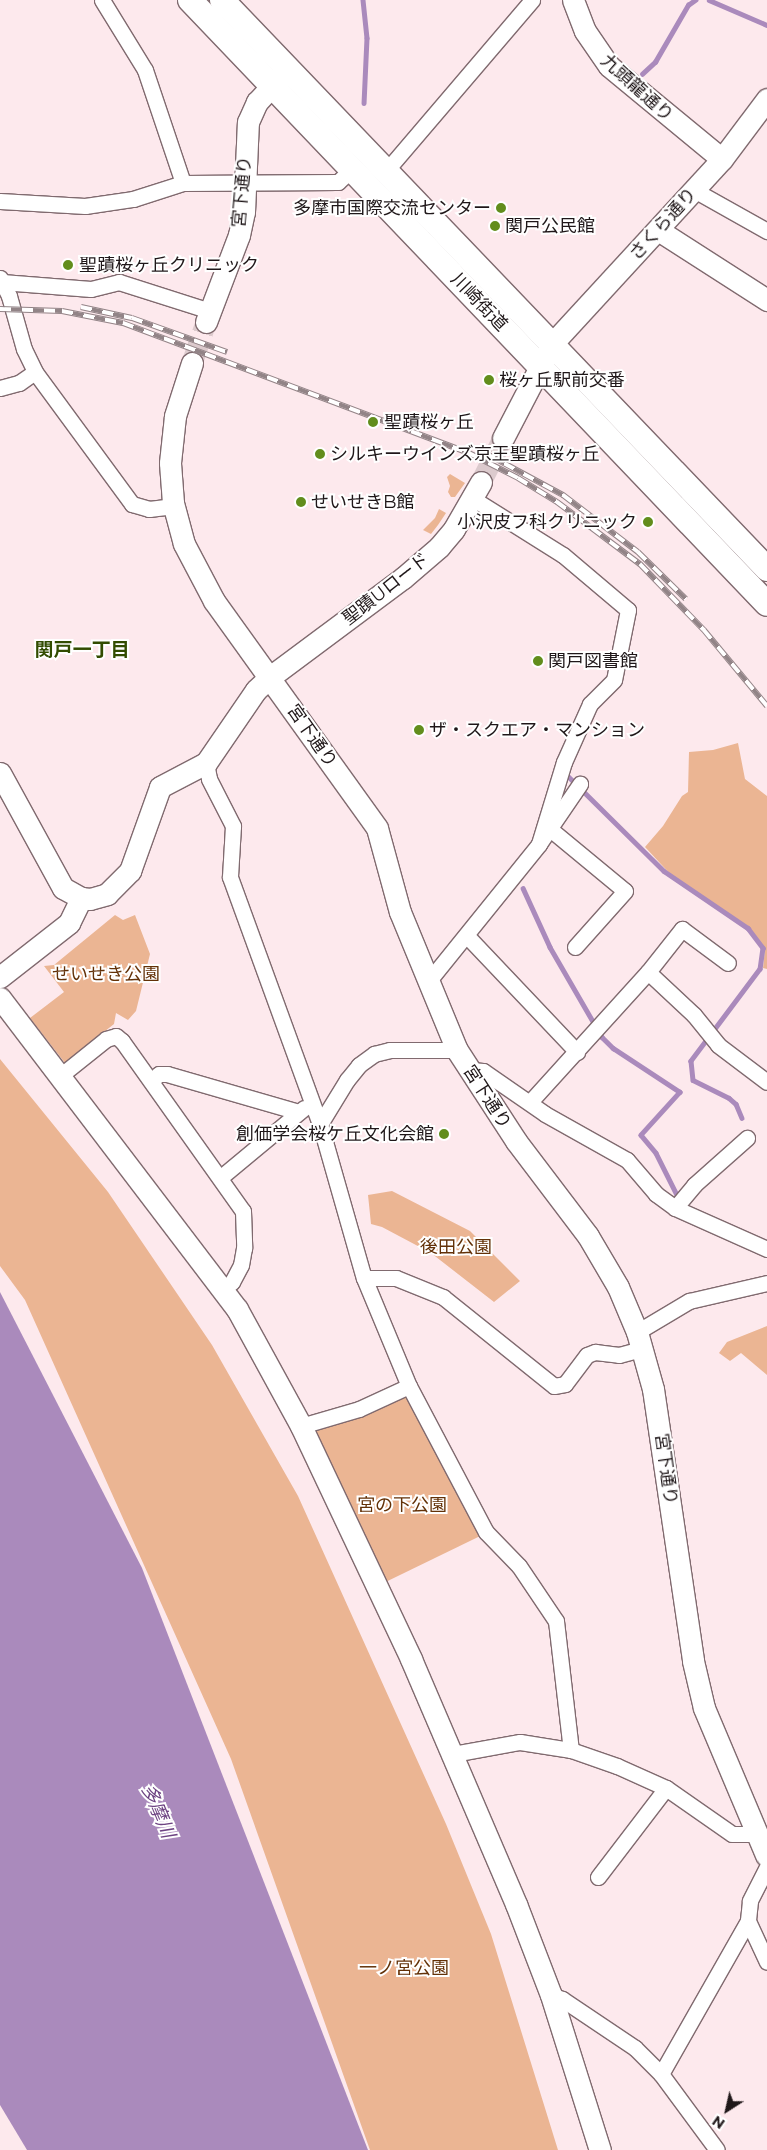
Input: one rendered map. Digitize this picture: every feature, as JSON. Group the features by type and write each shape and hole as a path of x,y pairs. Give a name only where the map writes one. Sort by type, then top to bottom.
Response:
{"main road":[{"name":"川崎街道","path":"190,0 386,171 767,569"},
{"name":"川崎街道","path":"222,0 352,169 767,604"}],"street":[{"path":"102,0 145,70 183,183"},
{"path":"386,171 532,0"},
{"name":"九頭龍通り","path":"573,0 585,31 609,66 722,159"},
{"name":"宮下通り","path":"208,316 239,236 246,183 248,122 257,102 280,77"},
{"name":"さくら通り","path":"552,344 722,159 767,99"},
{"path":"0,202 85,206 134,199 183,183 338,182 352,169"},
{"path":"694,190 767,231"},
{"path":"658,230 767,300"},
{"path":"174,506 149,509 132,504 35,372 24,349 1,280 91,290 119,282 208,316"},
{"path":"503,438 539,365 552,344"},
{"name":"宮下通り","path":"192,363 175,416 172,439 174,506 184,544 195,569 214,601 377,828 400,912 427,983 457,1050 516,1141 588,1236 618,1286 640,1340 653,1389 693,1661 704,1708 767,1860"},
{"path":"0,388 19,383 35,372"},
{"path":"477,490 563,555 628,610 614,680 590,704 564,762 539,844"},
{"name":"聖蹟Uロード","path":"206,763 256,690 270,677 417,567 454,529 477,490"},
{"path":"0,773 63,888 81,898 90,899 107,894 126,877 134,862 160,788 206,763 209,779 232,826 230,877 320,1124 364,1278 409,1386 486,1532 519,1566 556,1621 571,1750"},
{"path":"427,983 467,936 539,844 580,784"},
{"path":"550,829 625,891 575,948"},
{"path":"0,977 69,923 81,898"},
{"path":"530,1102 648,972 682,929 728,964"},
{"path":"467,936 577,1052"},
{"path":"648,972 694,1015 718,1045 767,1082"},
{"path":"0,998 237,1309 300,1426 453,1754 551,1996 600,2150"},
{"path":"60,1076 106,1040 116,1036 152,1080 243,1211 245,1230 241,1265 232,1282 222,1290"},
{"path":"320,1124 347,1080 359,1065 374,1054 390,1050 457,1050"},
{"path":"470,1070 483,1071 545,1114 627,1160 656,1194 679,1203 767,1248"},
{"path":"152,1080 160,1074 167,1074 299,1112"},
{"path":"221,1177 311,1103"},
{"path":"679,1203 747,1138"},
{"path":"364,1278 396,1278 443,1297 554,1386 566,1384 587,1355 595,1352 619,1355 689,1301 767,1283"},
{"path":"300,1426 359,1408 409,1386"},
{"path":"453,1754 520,1742 571,1750 617,1766 666,1788 732,1834 756,1834"},
{"path":"598,1877 666,1788"},
{"path":"661,2074 748,1921 750,1901 767,1860"},
{"path":"748,1921 767,1962"},
{"path":"551,1996 562,1999 610,2030 661,2074 717,2150"}],"green space":[{"path":"450,474 465,483 455,497 451,497 448,492 450,486 447,477"},
{"path":"439,509 446,513 438,525 431,534 423,530 435,518"},
{"path":"738,743 745,779 767,796 767,969 763,968 765,949 749,927 672,876 645,847 663,826 682,796 688,792 689,752 713,750"},
{"name":"せいせき公園","path":"115,915 123,920 135,915 150,954 136,1011 128,1020 116,1013 114,1024 65,1063 30,1018 64,992 44,966 54,965"},
{"name":"一ノ宮公園","path":"0,1059 108,1192 212,1345 298,1496 446,1824 491,1934 558,2150 370,2150 231,1759 25,1300 0,1266"},
{"name":"後田公園","path":"392,1191 470,1231 520,1281 494,1302 431,1253 382,1227 371,1224 368,1195"},
{"path":"767,1326 767,1375 741,1353 730,1361 719,1353 727,1342"},
{"name":"宮の下公園","path":"409,1386 482,1535 382,1584 309,1435"}],"water":[{"name":"多摩川","path":"0,1292 142,1568 368,2150 27,2150 0,2105"}],"waterway":[{"path":"363,0 367,38 364,103"},
{"path":"642,74 655,62 688,5 695,0"},
{"path":"709,0 767,25"},
{"path":"568,776 664,871 748,928 763,948 760,969 691,1061 693,1080 729,1098 736,1104 742,1118"},
{"path":"523,888 550,947 602,1037 613,1048 680,1092 641,1135 656,1153 679,1199"}],"tunnel":[{"path":"192,363 206,322"},
{"path":"481,482 503,438"}],"railway":[{"path":"81,307 132,318 227,352"},
{"path":"0,309 62,311 123,323 469,453 518,478 557,502 640,564 704,630 767,706"},
{"path":"485,453 563,495 638,552 686,599"}],"place":[{"name":"多摩市国際交流センター","path":"501,208"},
{"name":"関戸公民館","path":"495,226"},
{"name":"聖蹟桜ヶ丘クリニック","path":"68,265"},
{"name":"桜ヶ丘駅前交番","path":"489,380"},
{"name":"聖蹟桜ヶ丘","path":"373,422"},
{"name":"シルキーウインズ京王聖蹟桜ヶ丘","path":"320,454"},
{"name":"せいせきB館","path":"301,502"},
{"name":"小沢皮フ科クリニック","path":"648,522"},
{"name":"関戸図書館","path":"538,661"},
{"name":"ザ・スクエア・マンション","path":"419,730"},
{"name":"創価学会桜ケ丘文化会館","path":"444,1134"}],"district":[{"name":"関戸一丁目","path":"82,650"}]}
